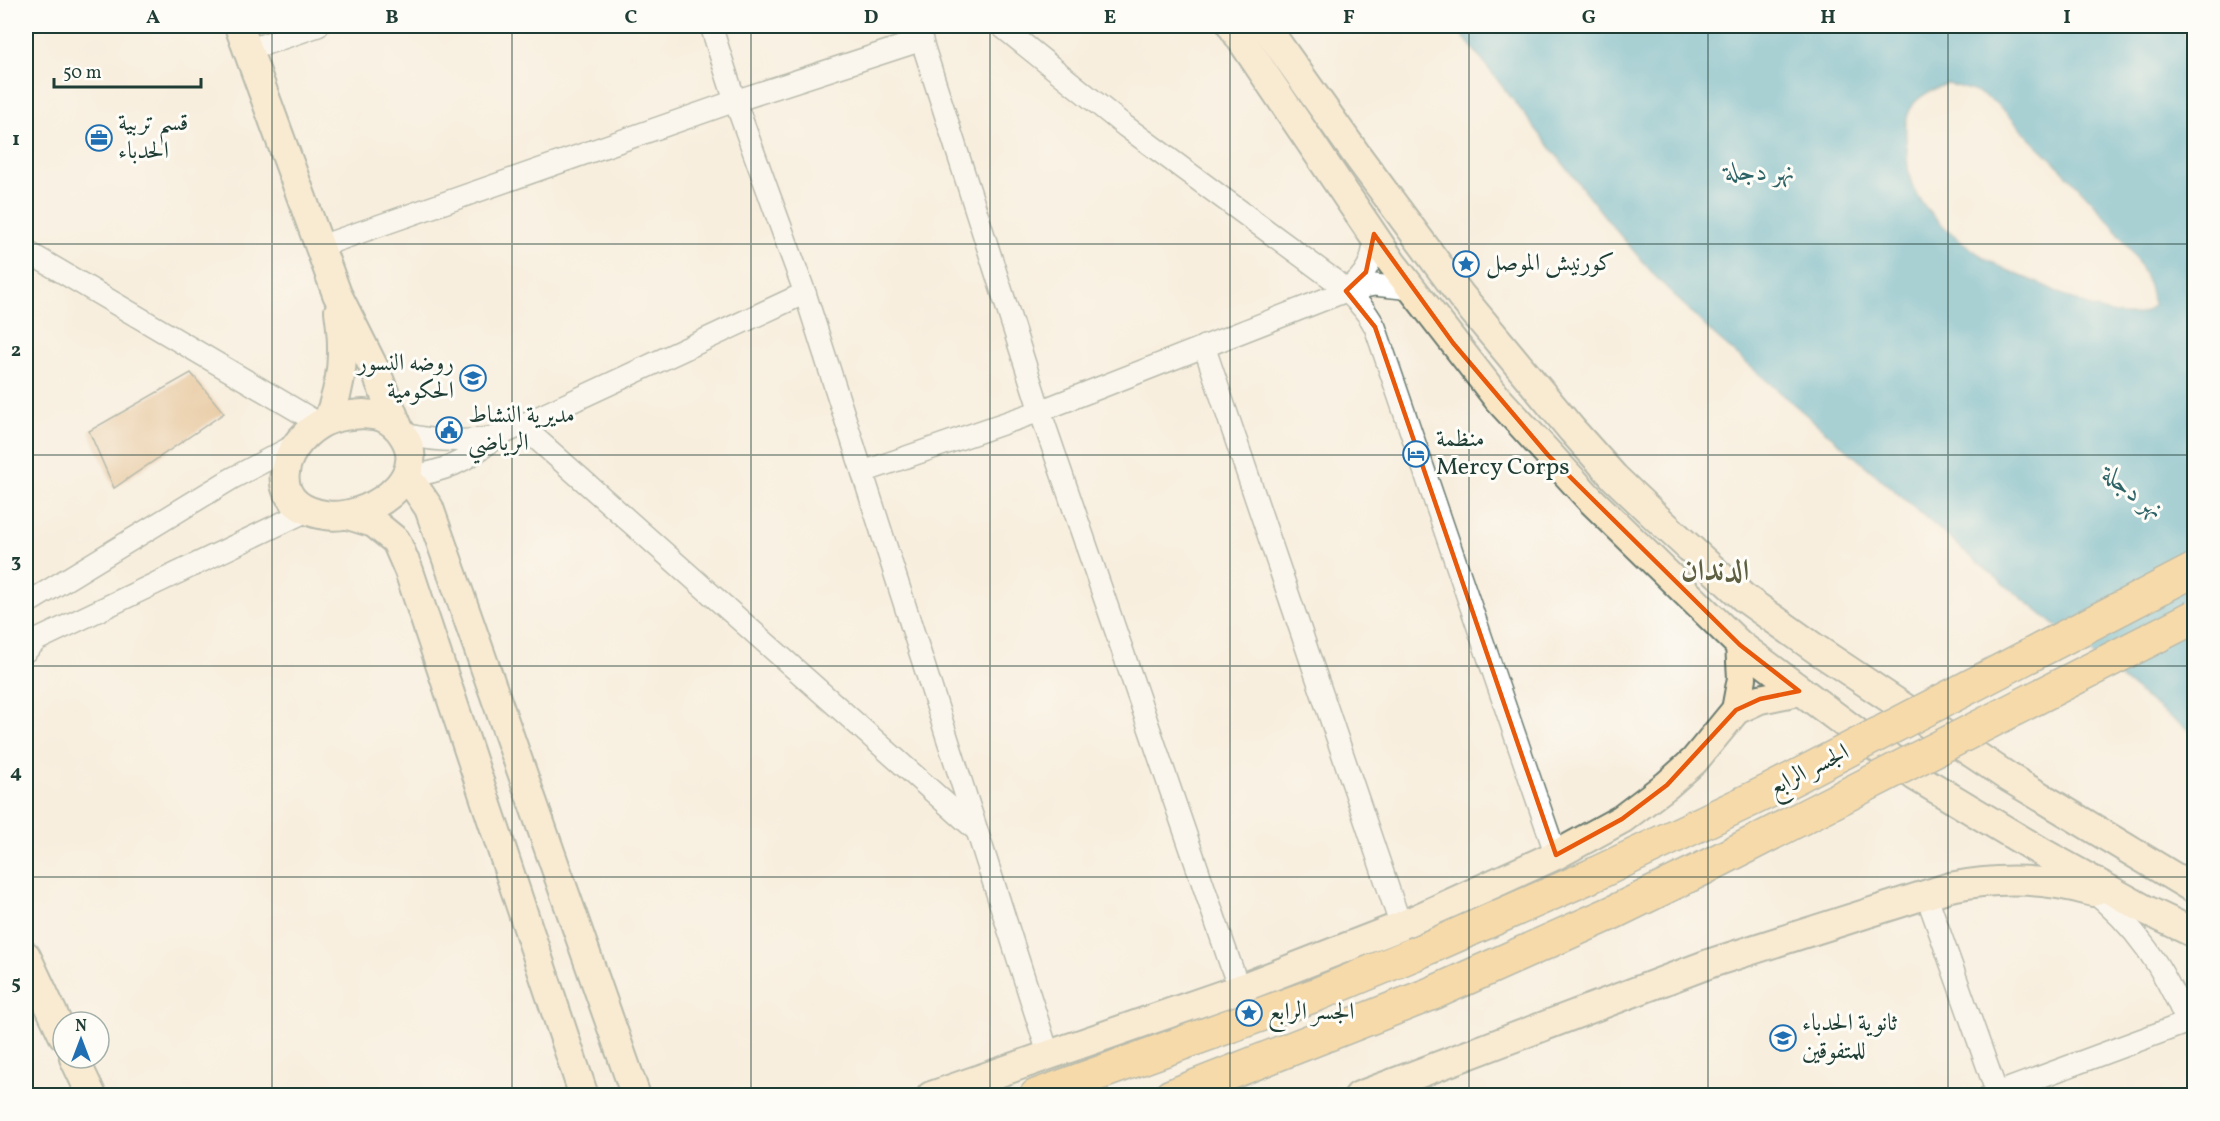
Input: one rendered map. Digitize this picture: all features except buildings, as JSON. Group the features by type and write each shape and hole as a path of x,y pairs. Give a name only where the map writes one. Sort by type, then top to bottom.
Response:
{"main road":[{"name":"الجسر الرابع","path":"1036,1095 1307,998 1408,940 1591,876 1769,792 2194,570"},
{"name":"الجسر الرابع","path":"1171,1095 1433,993 1550,941 1700,870 2194,617"}],"street":[{"path":"318,26 243,38 337,294 376,372 400,430 408,441 410,459 405,477 386,498 368,509 348,515 328,516 299,507 290,496 285,484 284,470 295,445 307,433 324,422 346,415 364,414 382,417 400,430 435,440 496,437"},
{"path":"711,26 735,101 805,293 1049,1056"},
{"path":"1001,26 1125,126 1302,256 1346,291 1367,312 1375,327 1556,855"},
{"path":"1232,26 1392,263 1497,399 1590,499 1740,645 1915,776 2043,854 2146,910 2194,933"},
{"path":"1265,26 1461,296 1572,430 1614,477 1657,518 1743,597 1815,649 2008,777 2194,889"},
{"path":"321,246 735,101 919,33 1040,411 1239,989"},
{"path":"1346,291 1357,283 1369,266 1374,246 1374,234"},
{"path":"26,251 324,422"},
{"path":"863,472 1040,411 1346,291 1374,285 1412,289"},
{"path":"405,477 430,474 454,466 477,454 496,437 805,293"},
{"path":"324,422 337,396 342,371 343,345 337,294"},
{"path":"1204,346 1408,940"},
{"path":"521,425 978,831"},
{"path":"26,604 231,479 295,445"},
{"path":"405,477 429,508 636,1095"},
{"path":"26,651 36,640 307,511"},
{"path":"348,515 374,523 396,541 409,571 584,1095"},
{"path":"1736,710 1742,678 1740,645"},
{"path":"931,1095 1239,989 1408,940 1602,831 1649,800 1694,761 1736,710 1760,699 1799,691"},
{"path":"1926,894 1995,1094 2191,1021 2170,984 2136,933 2114,909 2043,854"},
{"path":"1359,1095 1711,963 1926,894 1974,882 2015,879 2048,882 2093,892 2146,910"},
{"path":"26,956 51,1010"},
{"path":"80,1070 92,1095"}],"highlighted area":[{"path":"1374,234 1453,343 1548,455 1740,645 1799,691 1760,699 1736,710 1667,785 1622,819 1556,855 1375,327 1346,291 1366,272"}],"water":[{"name":"نهر دجلة","path":"1455,26 2178,26 2194,52 2194,733 2164,713 1977,562 1715,336 1655,276 1609,222","holes":["1947,84 1966,88 1989,98 2086,195 2123,239 2138,262 2148,284 2153,305 2149,309 2133,315 2109,313 2008,271 1952,234 1922,203 1911,181 1908,167 1907,118 1914,103"]}],"place":[{"name":"قسم تربية الحدباء","path":"99,138"},
{"name":"كورنيش الموصل","path":"1466,264"},
{"name":"روضه النسور الحكومية","path":"473,378"},
{"name":"مديرية النشاط الرياضي","path":"449,430"},
{"name":"منظمة Mercy Corps","path":"1416,454"},
{"name":"الجسر الرابع","path":"1249,1013"},
{"name":"ثانوية الحدباء للمتفوقين","path":"1783,1038"}],"district":[{"name":"الدندان","path":"1715,572"}]}
